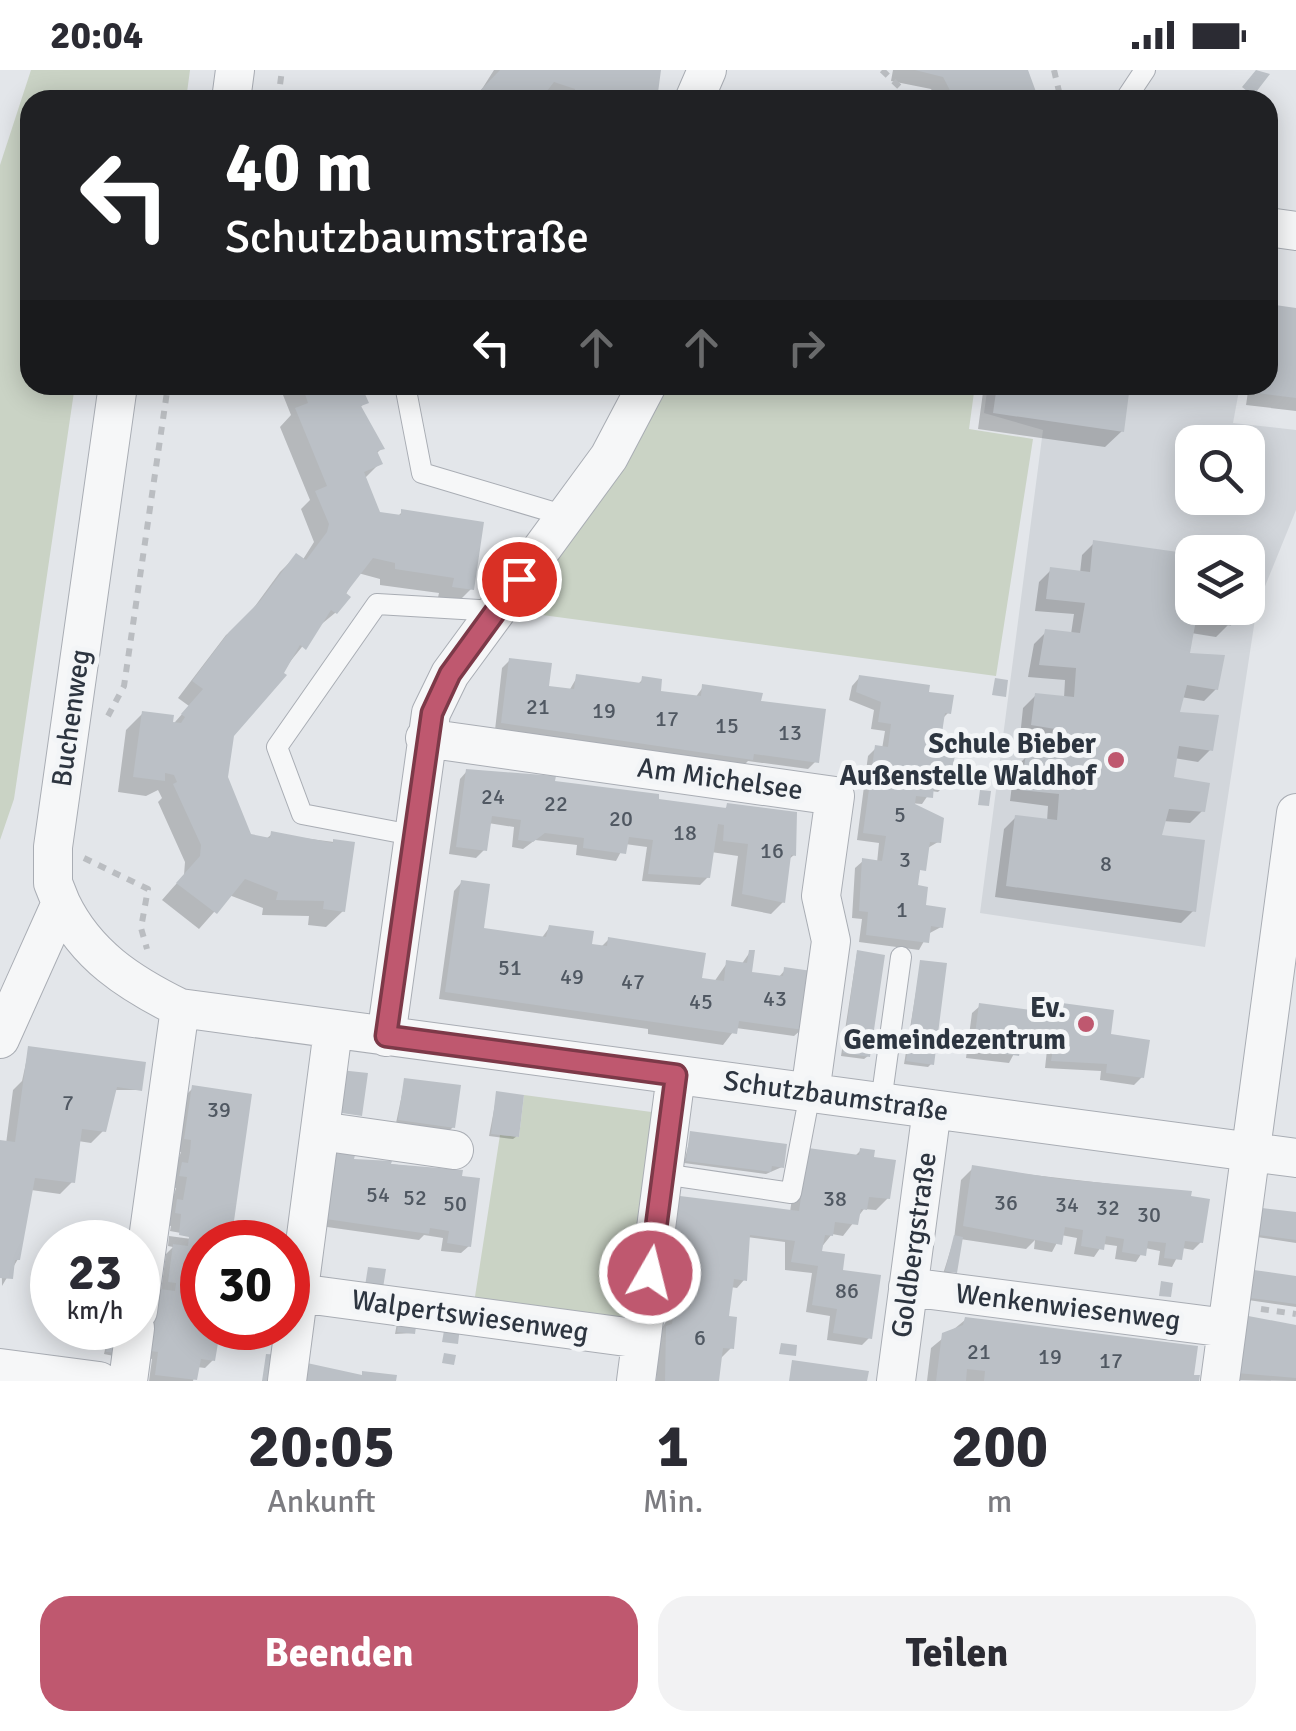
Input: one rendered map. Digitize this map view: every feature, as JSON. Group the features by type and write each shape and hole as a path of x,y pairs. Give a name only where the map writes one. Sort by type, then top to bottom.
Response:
{"street":[{"name":"Buchenweg","path":"61,903 53,884 53,847 117,395"},
{"path":"386,1036 425,738 450,674 626,430 642,395"},
{"name":"Am Michelsee","path":"425,738 835,796 821,896 831,941 810,1092"},
{"path":"1220,1381 1296,812"},
{"name":"Schutzbaumstraße","path":"61,903 95,954 145,991 180,1008 1296,1158"},
{"path":"0,1039 61,903"},
{"path":"151,1220 180,1008"},
{"path":"308,1220 333,1030"},
{"path":"636,1381 676,1075"},
{"name":"Goldbergstraße","path":"896,1381 932,1109"},
{"path":"320,1131 454,1150"},
{"name":"Wenkenwiesenweg","path":"908,1286 1227,1328"},
{"name":"Walpertswiesenweg","path":"310,1294 641,1339"},
{"path":"128,1381 132,1350"},
{"path":"286,1381 290,1350"},
{"path":"0,1368 100,1381"}],"lane":[{"path":"408,395 422,473 566,516"},
{"path":"412,835 302,814 277,747 377,604 496,611"},
{"path":"881,1102 902,958"},
{"path":"663,1174 791,1193 810,1092"}],"path":[{"path":"882,70 903,90"},
{"path":"99,731 124,686 167,395"},
{"path":"80,856 148,890 141,928 152,956"}],"shaded area":[{"name":"Schule Bieber Außenstelle Waldhof","path":"987,395 1238,395 1233,423 1251,425 1175,425 1175,515 1265,515 1265,427 1296,430 1296,510 1265,586 1265,535 1175,535 1175,625 1254,625 1205,947 980,913 1043,430 984,413"}],"green space":[{"path":"31,70 190,70 187,90 24,90"},
{"path":"20,104 20,395 74,395 14,799 0,840 0,165"},
{"path":"651,395 974,395 969,429 1033,439 996,676 520,612 627,454"},
{"path":"524,1095 659,1113 631,1323 474,1303 500,1135 519,1137"}],"building":[{"path":"500,70 661,70 658,90 575,90 554,82 548,90 481,90"},
{"path":"915,70 1028,70 1035,90 950,90 943,77"},
{"path":"1256,70 1270,74 1258,90 1242,87"},
{"path":"1278,305 1296,308 1296,398 1273,395 1278,395"},
{"path":"305,395 365,395 369,403 361,406 385,449 377,451 383,464 364,472 380,512 401,515 401,509 484,522 474,590 452,587 454,578 395,569 395,563 373,558 346,593 351,597 337,614 331,610 306,650 300,645 284,673 287,675 234,736 228,777 251,834 270,838 271,831 333,843 333,839 355,842 345,912 323,909 324,901 276,900 278,892 245,879 217,914 176,883 200,856 201,845 173,784 177,782 174,775 165,773 165,781 133,777 142,711 174,715 173,722 181,723 185,717 181,714 203,689 192,681 229,632 260,601 296,553 306,560 327,532 329,524 315,491 327,486 295,408 308,403"},
{"path":"996,395 1129,395 1124,432 993,413"},
{"path":"1093,540 1175,552 1175,625 1195,625 1190,653 1225,655 1218,690 1187,685 1180,712 1219,715 1213,751 1179,746 1174,777 1210,783 1205,812 1169,809 1162,835 1205,840 1196,912 1006,886 1015,815 1057,820 1059,794 1020,790 1026,754 1063,758 1067,731 1031,725 1035,693 1074,697 1076,668 1039,665 1045,629 1080,633 1085,603 1046,599 1050,567 1090,572"},
{"path":"509,658 552,663 549,686 574,689 576,674 641,683 642,676 662,679 661,691 701,696 702,684 763,693 761,701 826,709 819,763 754,754 753,760 501,723"},
{"path":"859,675 930,685 929,692 954,695 951,714 945,713 940,746 957,748 948,785 934,784 933,798 916,796 915,804 944,818 941,843 930,842 926,871 920,870 918,885 928,887 926,905 946,908 943,928 931,926 929,943 866,935 868,912 859,911 862,858 882,861 886,836 863,833 875,745 888,747 891,724 878,722 881,702 856,692"},
{"path":"995,678 1008,680 1006,697 992,695"},
{"path":"466,769 556,776 555,781 659,794 659,799 726,808 727,803 797,812 796,856 791,855 785,903 742,894 748,844 723,841 724,825 718,824 710,878 648,874 653,840 629,837 626,854 583,848 584,838 545,833 533,842 518,840 521,820 492,816 487,851 456,847"},
{"path":"980,790 991,791 989,806 978,805"},
{"path":"461,880 490,884 484,928 546,937 549,925 594,931 592,944 607,946 608,937 706,953 702,978 724,981 726,960 747,963 749,950 755,950 752,972 783,976 784,967 812,971 804,1030 739,1021 737,1034 445,992"},
{"path":"857,950 885,955 870,1057 843,1053"},
{"path":"920,960 947,963 934,1065 906,1061"},
{"path":"979,1003 1061,1014 1062,1003 1114,1010 1111,1034 1150,1040 1144,1078 1106,1073 1107,1064 1051,1061 1054,1043 1022,1038 1019,1056 973,1050"},
{"path":"28,1046 146,1062 142,1091 117,1087 106,1132 82,1129 75,1183 35,1178 20,1260 15,1260 13,1279 0,1278 0,1140 15,1142"},
{"path":"340,1070 368,1073 362,1116 335,1112"},
{"path":"404,1078 461,1085 455,1128 398,1120"},
{"path":"192,1085 252,1094 234,1220 180,1220 181,1214 175,1213 177,1199 183,1200 187,1177 179,1176 182,1162 188,1163 190,1152 191,1140 184,1139"},
{"path":"496,1091 524,1095 519,1137 491,1134"},
{"path":"690,1131 787,1144 784,1168 772,1166 771,1172 686,1161"},
{"path":"808,1148 859,1155 860,1148 875,1150 874,1157 896,1160 890,1199 869,1197 867,1210 861,1209 858,1225 835,1222 833,1236 825,1235 822,1251 845,1254 843,1270 881,1275 872,1339 833,1333 837,1309 812,1305 818,1266 791,1262 795,1241 750,1235 747,1281 734,1279 729,1316 737,1317 734,1349 723,1348 719,1381 665,1381 666,1326 672,1324 683,1240 674,1239 680,1196 799,1211"},
{"path":"328,1154 355,1155 354,1159 463,1170 462,1176 480,1178 471,1247 447,1243 449,1231 430,1228 429,1234 319,1218"},
{"path":"972,1165 1061,1179 1192,1191 1191,1196 1210,1199 1203,1243 1185,1241 1182,1260 1164,1258 1166,1243 1148,1241 1146,1256 1122,1252 1124,1239 1106,1236 1104,1250 1081,1246 1083,1230 1065,1227 1062,1245 963,1226"},
{"path":"1262,1208 1296,1212 1296,1240 1258,1235"},
{"path":"954,1235 963,1237 957,1273 945,1271"},
{"path":"173,1244 180,1245 180,1350 217,1350 215,1361 201,1359 197,1380 155,1375 158,1352 151,1351 160,1350 160,1289 175,1291 176,1283 168,1282"},
{"path":"368,1267 386,1269 383,1288 365,1286"},
{"path":"1254,1270 1296,1276 1296,1304 1250,1298"},
{"path":"1161,1281 1173,1283 1171,1297 1159,1296"},
{"path":"1243,1315 1296,1325 1296,1378 1236,1373"},
{"path":"399,1317 417,1319 415,1334 397,1332"},
{"path":"965,1317 1198,1346 1194,1375 1200,1375 1199,1381 984,1381 985,1371 967,1369 966,1381 936,1381 942,1333 963,1325"},
{"path":"445,1325 460,1327 458,1344 442,1342"},
{"path":"781,1343 797,1345 796,1356 779,1354"},
{"path":"444,1353 456,1355 454,1365 442,1363"},
{"path":"266,1354 280,1355 276,1381 262,1381"},
{"path":"792,1360 869,1371 867,1381 789,1381"},
{"path":"307,1363 362,1375 362,1371 397,1375 396,1381 304,1381"}],"place":[{"name":"Schule Bieber Außenstelle Waldhof","path":"1116,760"},
{"name":"Ev. Gemeindezentrum","path":"1086,1024"}],"route":[{"path":"519,579 450,674 432,713 425,738 386,1036 676,1075 650,1273"}]}
